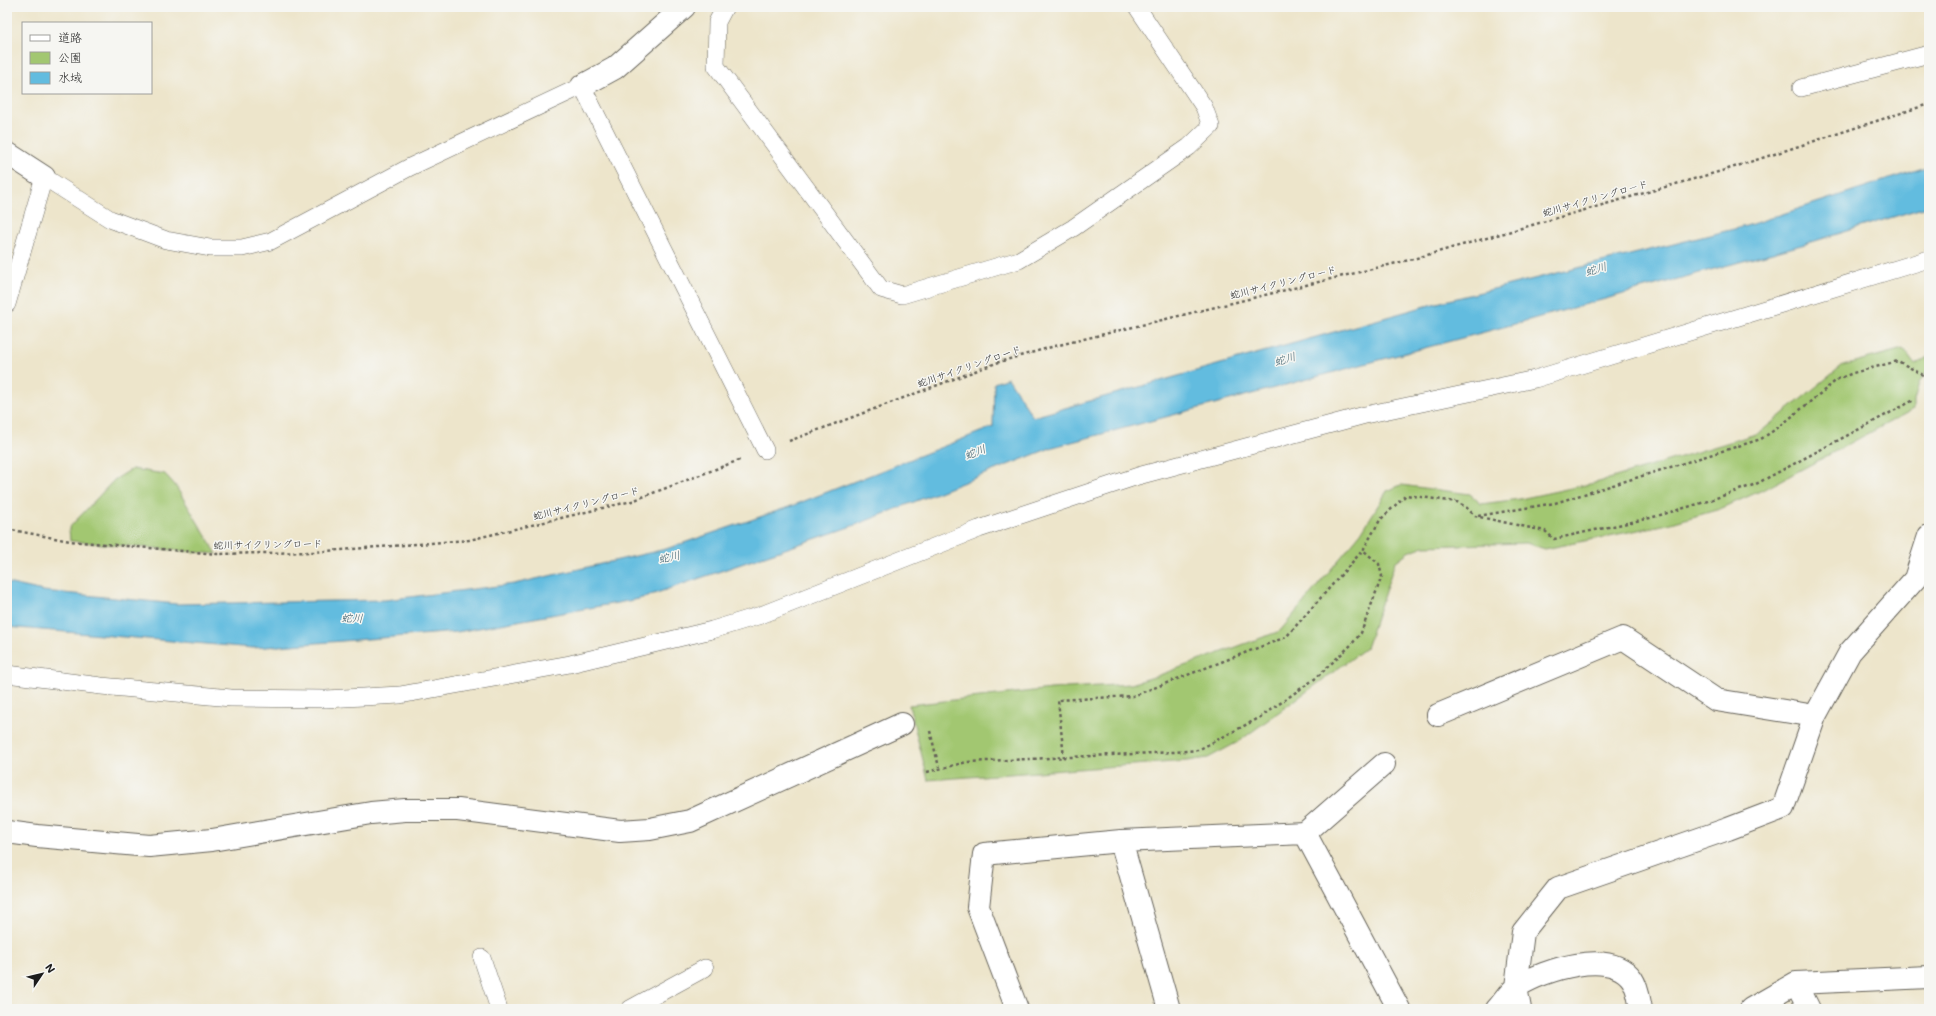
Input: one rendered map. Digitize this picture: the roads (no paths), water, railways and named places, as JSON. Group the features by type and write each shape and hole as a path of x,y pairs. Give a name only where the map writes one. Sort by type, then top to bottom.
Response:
{"street":[{"path":"582,86 615,68 684,7"},
{"path":"7,153 44,177"},
{"path":"1520,1009 1516,987 1523,932 1558,888 1728,829 1783,808 1815,716 1850,652 1915,579 1929,536"},
{"path":"1438,715 1623,638 1716,700 1815,716"},
{"path":"7,832 149,846 212,840 371,813 406,810 458,810 620,831 650,829 690,822 902,724"},
{"path":"1017,1009 978,907 984,854 1120,841 1305,833 1384,764"},
{"path":"1305,833 1399,1009"},
{"path":"1120,841 1169,1009"},
{"path":"1497,1009 1516,987 1542,974 1586,963 1607,965 1620,969 1632,979 1639,996 1640,1009"},
{"path":"1751,1009 1796,982 1929,977"},
{"path":"1796,982 1809,1009"}],"lane":[{"path":"724,7 717,22 716,66 881,289 902,295 1019,260 1073,228 1189,147 1211,126 1204,107 1137,7"},
{"path":"1801,88 1929,54"},
{"path":"7,304 44,177 110,219 166,240 210,248 242,248 271,241 410,166 582,86 765,450"},
{"path":"7,674 101,686 231,698 326,700 400,695 570,664 712,630 761,615 979,529 1138,476 1365,415 1535,379 1929,260"},
{"path":"482,958 499,1009"},
{"path":"630,1009 705,968"}],"water":[{"name":"蛇川","path":"1929,166 1929,206 1805,244 1507,326 1053,447 858,524 639,599 457,632 253,648 7,627 7,583 43,591 177,604 385,600 514,584 666,549 789,507 993,427 994,383 1008,378 1033,417 1433,304 1746,226"}]}
